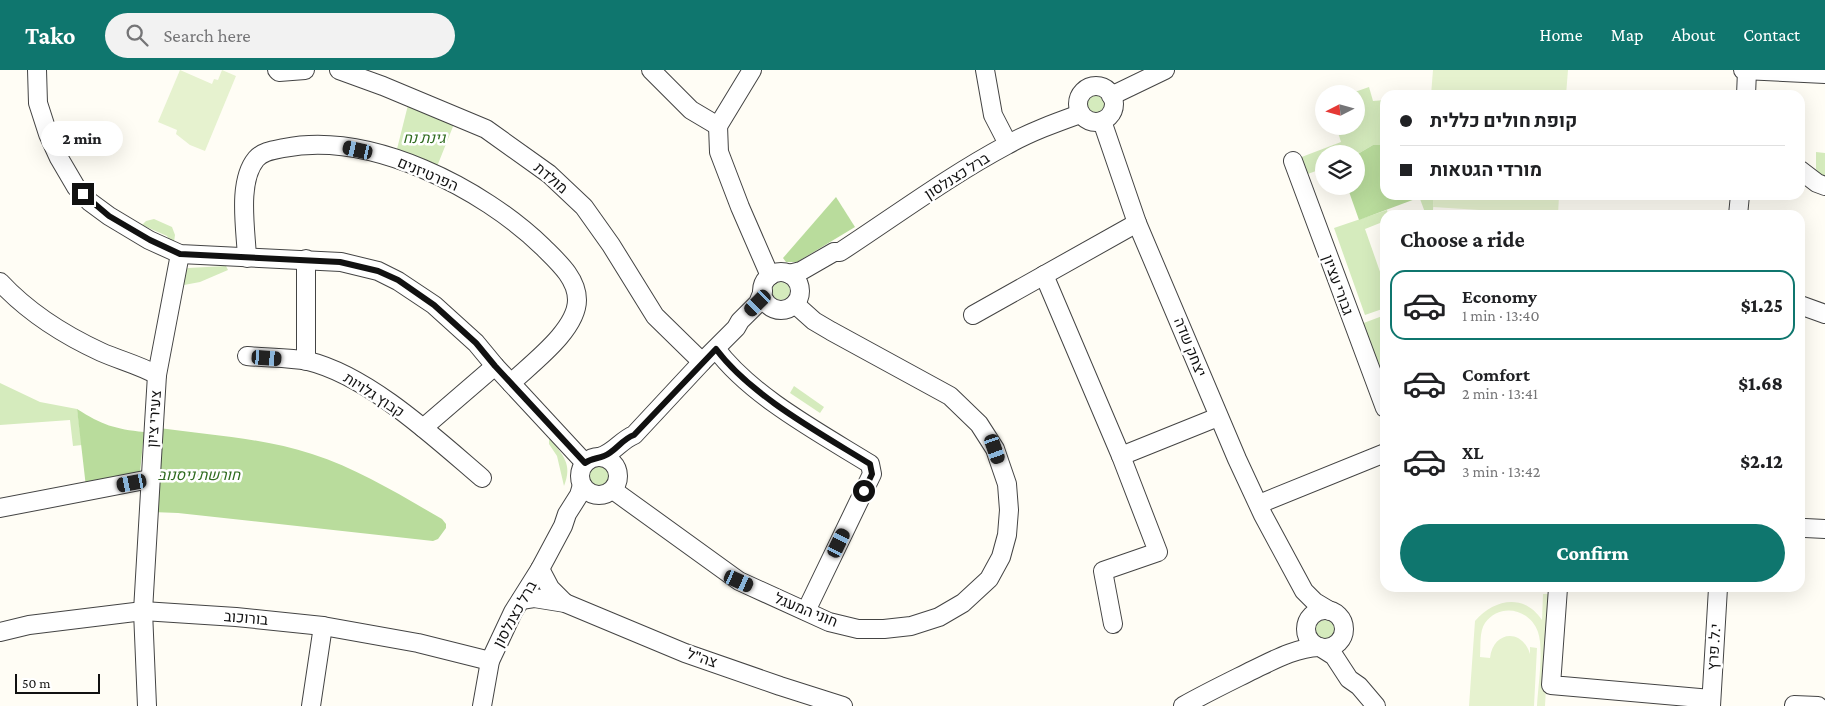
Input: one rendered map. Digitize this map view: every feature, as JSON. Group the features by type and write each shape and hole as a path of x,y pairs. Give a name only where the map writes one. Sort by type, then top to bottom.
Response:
{"street":[{"path":"37,70 38,102 48,134 59,158 76,187 90,202 109,216 150,240 180,254 340,262 378,271 398,280 434,305 476,343 511,384 592,460 609,460 618,472"},
{"path":"277,70 279,72 305,70"},
{"name":"מולדת","path":"339,70 383,86 486,129 549,174 589,215 611,244 655,316 702,362"},
{"path":"651,70 691,110 718,126"},
{"path":"752,70 718,126 719,152 766,283 767,302 777,309"},
{"path":"985,70 993,115 1008,144"},
{"path":"1084,90 1095,86 1106,89 1114,105 1109,116 1102,121 1093,122 1087,121 1080,114 1077,106 1078,100 1084,90 1089,84 1091,70"},
{"path":"1111,96 1165,70"},
{"path":"1746,90 1745,71 1825,74"},
{"name":"ברל כצנלסון","path":"736,328 742,327 764,312 784,309 797,297 807,280 837,258 840,252 976,162 1040,129 1080,114"},
{"name":"יצחק שדה","path":"1102,121 1137,223 1218,417 1291,568 1310,598 1330,611"},
{"name":"הפרטיזנים","path":"247,258 244,193 248,176 257,158 266,152 295,146 342,146 391,158 443,177 478,197 514,222 564,267 572,282 577,298 575,314 566,331 511,384"},
{"name":"גבורי עציון","path":"1293,161 1380,395"},
{"path":"1805,174 1817,183 1825,186"},
{"path":"973,315 1137,223"},
{"name":"ברל כצנלסון","path":"482,706 490,661 521,600 563,526 567,514 579,495 589,490 580,474 592,460 605,456 634,435 758,303 766,283 781,272 789,274 801,271 834,252 840,252"},
{"name":"צעירי ציון","path":"147,706 143,611 157,375 180,254"},
{"path":"306,259 306,361"},
{"path":"789,274 797,280 797,297"},
{"path":"1044,275 1121,456 1158,552 1103,571 1113,624"},
{"path":"0,282 10,293 54,326 101,352 142,367 157,375"},
{"name":"חוני המעגל","path":"613,490 739,581 829,622 858,629 911,626 939,617 963,603 989,579 1001,557 1007,535 1009,510 1007,484 995,449 979,424 950,396 814,322 797,297"},
{"path":"1805,307 1825,314"},
{"path":"716,349 741,378 796,417 870,464 872,474 806,611"},
{"name":"קבוץ גלויות","path":"247,356 306,361 331,368 363,384 423,428 482,478"},
{"path":"423,428 495,366"},
{"path":"1121,456 1218,417"},
{"name":"ברל כצנלסון","path":"613,490 618,481 621,460 634,442 634,435"},
{"path":"1259,504 1380,455"},
{"path":"0,508 150,479"},
{"path":"589,490 605,495 613,490"},
{"path":"1805,528 1825,529"},
{"name":"יצחק שדה","path":"1291,568 1306,608 1307,626"},
{"name":"צה\"ל","path":"540,569 550,588 565,603"},
{"path":"1558,592 1551,685 1711,703"},
{"name":"י.ל. פרץ","path":"1711,703 1718,592"},
{"name":"צה\"ל","path":"521,600 534,598 565,603 689,654 842,706"},
{"name":"בורוכוב","path":"0,632 28,625 143,611 236,617 323,626 418,643 490,661"},
{"path":"1264,665 1298,639 1313,615 1318,612 1330,611 1340,618 1343,624 1343,636 1348,659 1359,686"},
{"path":"311,706 323,626"},
{"path":"1307,626 1308,637 1311,643 1334,656 1349,679 1359,686 1376,706"},
{"path":"1183,706 1264,665 1303,649 1335,646 1343,636"},
{"path":"1794,704 1818,706"}],"green space":[{"path":"180,70 212,84 214,79 218,80 222,70 236,76 205,151 190,145 176,134 177,130 158,122"},
{"path":"1433,70 1568,70 1566,90 1431,90"},
{"path":"1369,87 1373,101 1380,100 1380,145 1373,145 1365,150 1365,145 1333,145 1341,142 1339,135 1365,135 1365,88"},
{"path":"1091,94 1099,94 1105,100 1105,108 1099,114 1091,114 1085,108 1085,100"},
{"name":"גינת נח","path":"408,105 454,124 436,169 396,153"},
{"path":"1373,145 1380,145 1380,200 1413,200 1386,210 1380,210 1380,212 1359,220 1350,195 1365,195 1365,150"},
{"path":"1315,152 1315,171 1305,175 1299,158"},
{"path":"1816,152 1825,153 1825,181 1816,169"},
{"path":"836,197 855,227 797,262 786,262 783,258"},
{"path":"1420,200 1434,200 1433,210 1424,210"},
{"path":"1434,200 1559,200 1558,210 1480,210 1433,207"},
{"path":"1380,212 1380,223 1365,229 1380,272 1380,310 1365,315 1334,228"},
{"path":"154,219 172,227 175,235 174,242 170,241 167,236 142,225 146,221"},
{"path":"226,266 228,270 200,282 182,284 183,270 188,268"},
{"path":"777,282 785,282 790,287 788,298 777,300 772,295 772,287"},
{"path":"1380,317 1380,375 1361,324"},
{"path":"0,383 40,402 77,409 82,445 73,446 70,420 0,425"},
{"path":"794,386 824,407 820,413 790,393"},
{"path":"77,409 109,425 144,432 140,473 86,487"},
{"name":"חורשת ניסנוב","path":"159,428 275,444 312,454 346,467 395,492 442,519 446,524 446,528 438,539 433,541 178,513 152,512"},
{"path":"549,438 562,455 567,466 567,478 564,486 557,456 549,444"},
{"path":"598,465 606,468 609,476 606,484 598,487 590,484 587,476 590,468"},
{"path":"1543,594 1551,594 1545,706 1537,706 1541,658 1538,632 1534,624 1522,614 1506,611 1498,612 1491,616 1485,623 1481,635 1480,657 1490,658 1496,642 1508,636 1521,640 1530,654 1530,647 1537,648 1534,706 1469,706 1475,621 1491,608 1509,602 1527,606 1535,611 1542,620"},
{"path":"1325,620 1332,623 1335,630 1332,637 1325,640 1318,637 1315,630 1318,623"}],"route":[{"path":"83,194 90,202 128,228 180,254 340,262 378,271 398,280 434,305 476,343 585,463 594,458 605,456 634,435 716,349 741,378 796,417 870,464 872,474 864,491"}]}
